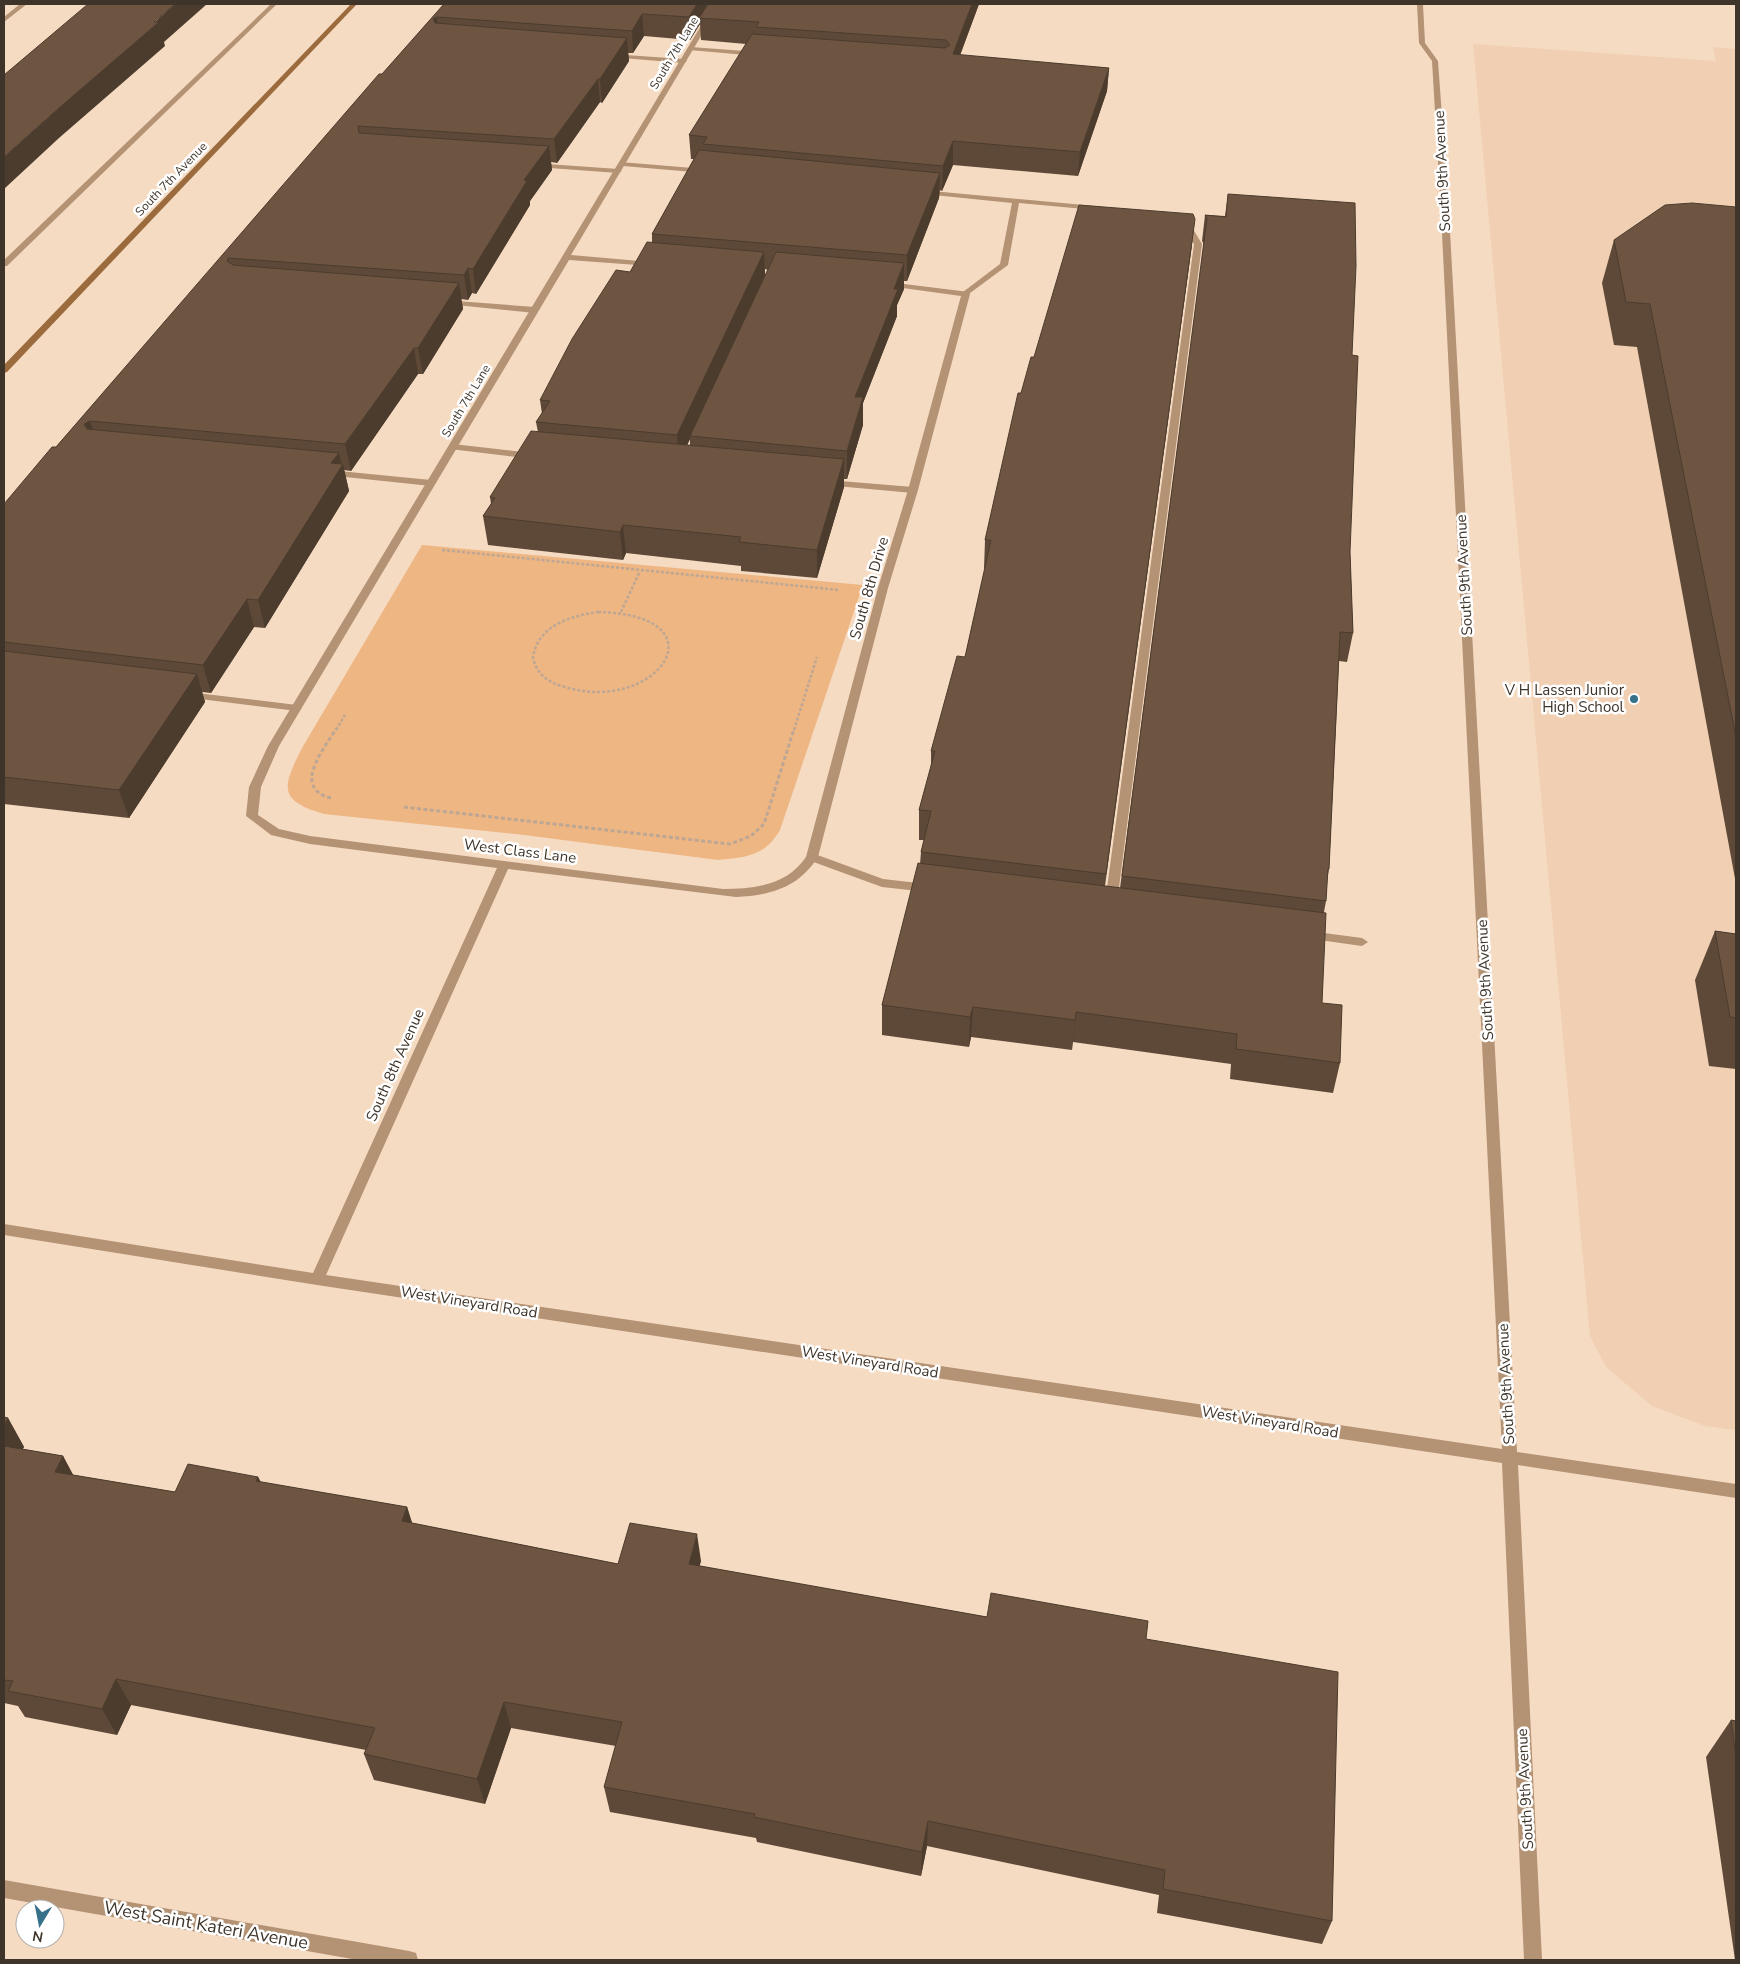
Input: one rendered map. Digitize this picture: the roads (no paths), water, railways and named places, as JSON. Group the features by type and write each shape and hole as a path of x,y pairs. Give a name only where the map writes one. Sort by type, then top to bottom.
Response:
{"main road":[{"name":"South 7th Avenue","path":"4,370 354,4"}],"street":[{"path":"4,20 24,4"},
{"path":"4,264 274,4"},
{"name":"South 7th Lane","path":"252,816 251,800 256,779 717,4"},
{"name":"South 9th Avenue","path":"1420,4 1422,43 1435,61 1444,194 1510,1458 1533,1960"},
{"path":"691,49 763,54"},
{"path":"598,55 684,61"},
{"path":"529,164 713,172"},
{"path":"918,191 1101,209"},
{"path":"878,283 966,294 1004,265 1016,200"},
{"path":"1110,910 1198,244 1188,226 1173,221"},
{"path":"567,257 665,265"},
{"name":"South 8th Drive","path":"788,882 806,870 812,857 884,588 913,490 966,294"},
{"path":"438,302 535,310"},
{"path":"453,448 546,457"},
{"path":"317,472 432,482"},
{"path":"813,481 913,490"},
{"path":"172,693 297,708"},
{"name":"West Class Lane","path":"252,816 276,832 310,840 723,893 745,894 788,882"},
{"path":"812,857 882,883 941,890"},
{"name":"South 8th Avenue","path":"318,1279 349,1206 504,865"},
{"path":"1294,933 1362,942"},
{"name":"West Vineyard Road","path":"4,1230 318,1279 1736,1491"},
{"name":"West Saint Kateri Avenue","path":"4,1889 409,1960"}],"place":[{"name":"V H Lassen Junior High School","path":"1634,699"}]}
